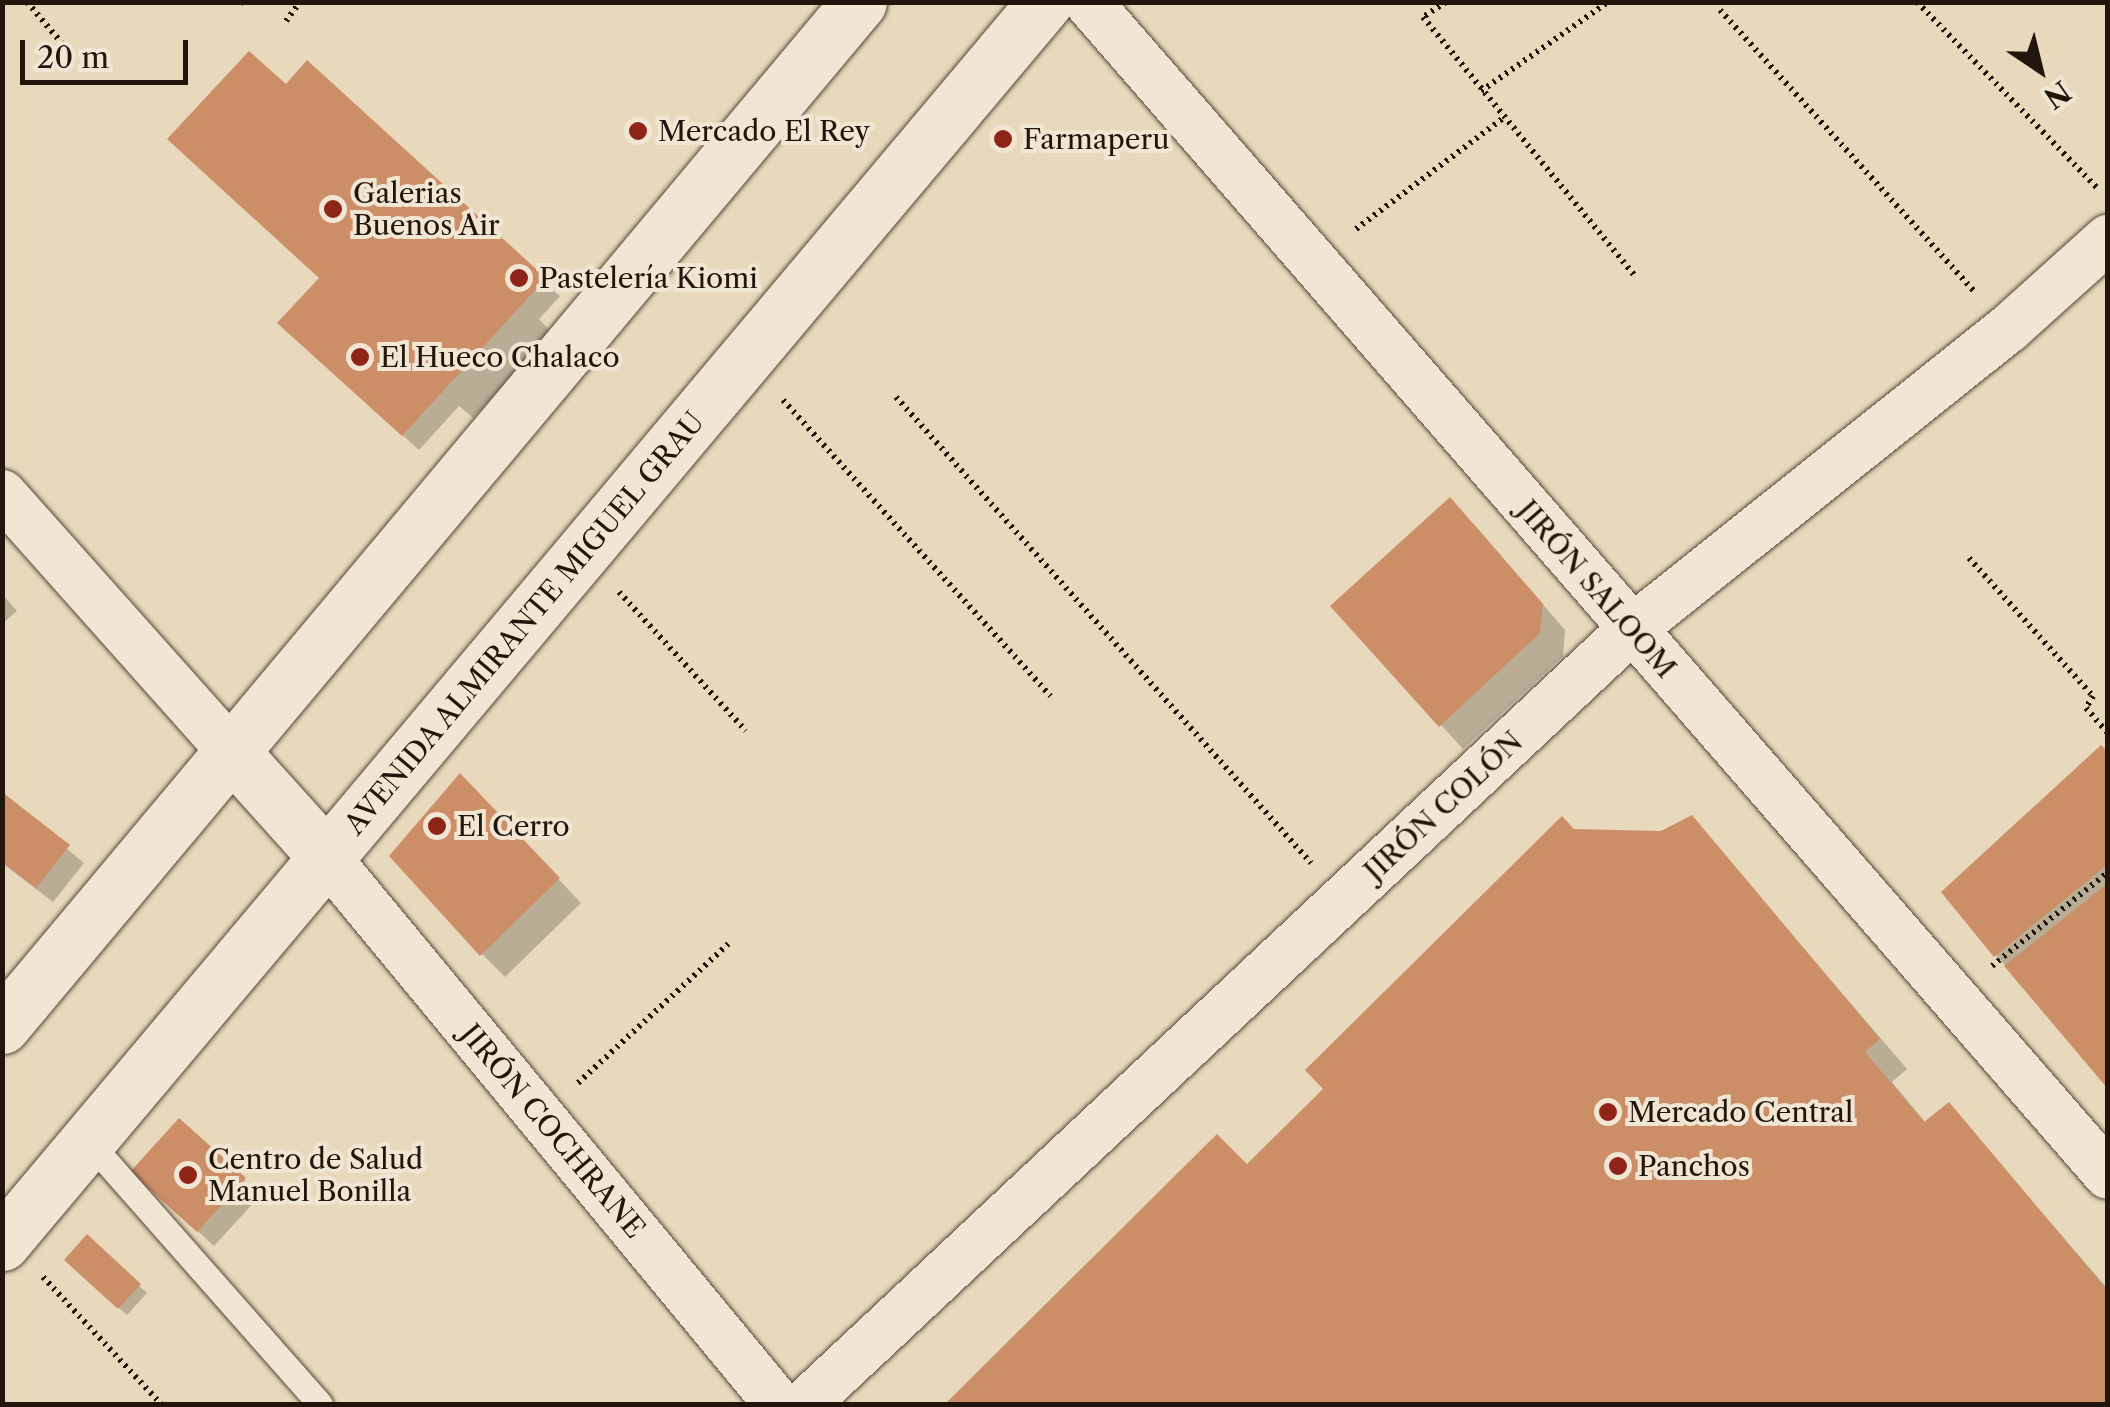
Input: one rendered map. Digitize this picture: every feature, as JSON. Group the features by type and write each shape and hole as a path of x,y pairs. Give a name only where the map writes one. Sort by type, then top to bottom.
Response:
{"main road":[{"path":"2,1026 860,2"},
{"name":"AVENIDA ALMIRANTE MIGUEL GRAU","path":"5,1240 1046,2"},
{"path":"232,752 327,858"}],"street":[{"name":"JIRÓN SALOOM","path":"1088,2 2108,1176"},
{"name":"JIRÓN COLÓN","path":"805,1404 1632,629 2008,329 2108,238"},
{"path":"2,494 232,752"},
{"name":"JIRÓN COCHRANE","path":"327,858 778,1404"}],"lane":[{"path":"89,1142 320,1404"}],"path":[{"path":"27,2 71,54"},
{"path":"286,21 300,2"},
{"path":"1446,2 1422,17 1635,276"},
{"path":"1481,91 1608,2"},
{"path":"1917,2 2108,198"},
{"path":"1720,10 2008,329"},
{"path":"1313,262 1502,118"},
{"path":"745,358 1050,696"},
{"path":"896,397 1343,899"},
{"path":"583,553 746,731"},
{"path":"1970,558 2093,696 2086,708 2108,734"},
{"path":"1953,998 2108,872"},
{"path":"542,1118 728,944"},
{"path":"5,1240 161,1404"}],"building":[{"name":"Galerias Buenos Air","path":"249,51 286,84 307,60 546,278 402,436 277,323 319,278 167,139"},
{"path":"1450,497 1543,604 1540,633 1439,727 1330,606"},
{"path":"2101,745 2108,752 2108,864 1994,957 1941,892"},
{"path":"460,773 560,878 480,956 389,856"},
{"path":"2,792 70,845 36,888 2,862"},
{"name":"Mercado Central","path":"1692,815 1880,1039 1865,1052 1924,1122 1949,1102 2108,1291 2108,1404 947,1402 1217,1134 1247,1164 1323,1089 1305,1070 1562,816 1574,829 1661,831"},
{"path":"2108,883 2108,1089 2004,966"},
{"name":"Centro de Salud Manuel Bonilla","path":"179,1118 246,1178 197,1232 130,1172"},
{"path":"87,1234 141,1284 118,1309 64,1260"}],"place":[{"name":"Mercado El Rey","path":"638,131"},
{"name":"Farmaperu","path":"1003,139"},
{"name":"Galerias Buenos Air","path":"333,209"},
{"name":"Pastelería Kiomi","path":"519,278"},
{"name":"El Hueco Chalaco","path":"360,357"},
{"name":"El Cerro","path":"437,826"},
{"name":"Mercado Central","path":"1608,1112"},
{"name":"Panchos","path":"1618,1166"},
{"name":"Centro de Salud Manuel Bonilla","path":"188,1175"}]}
